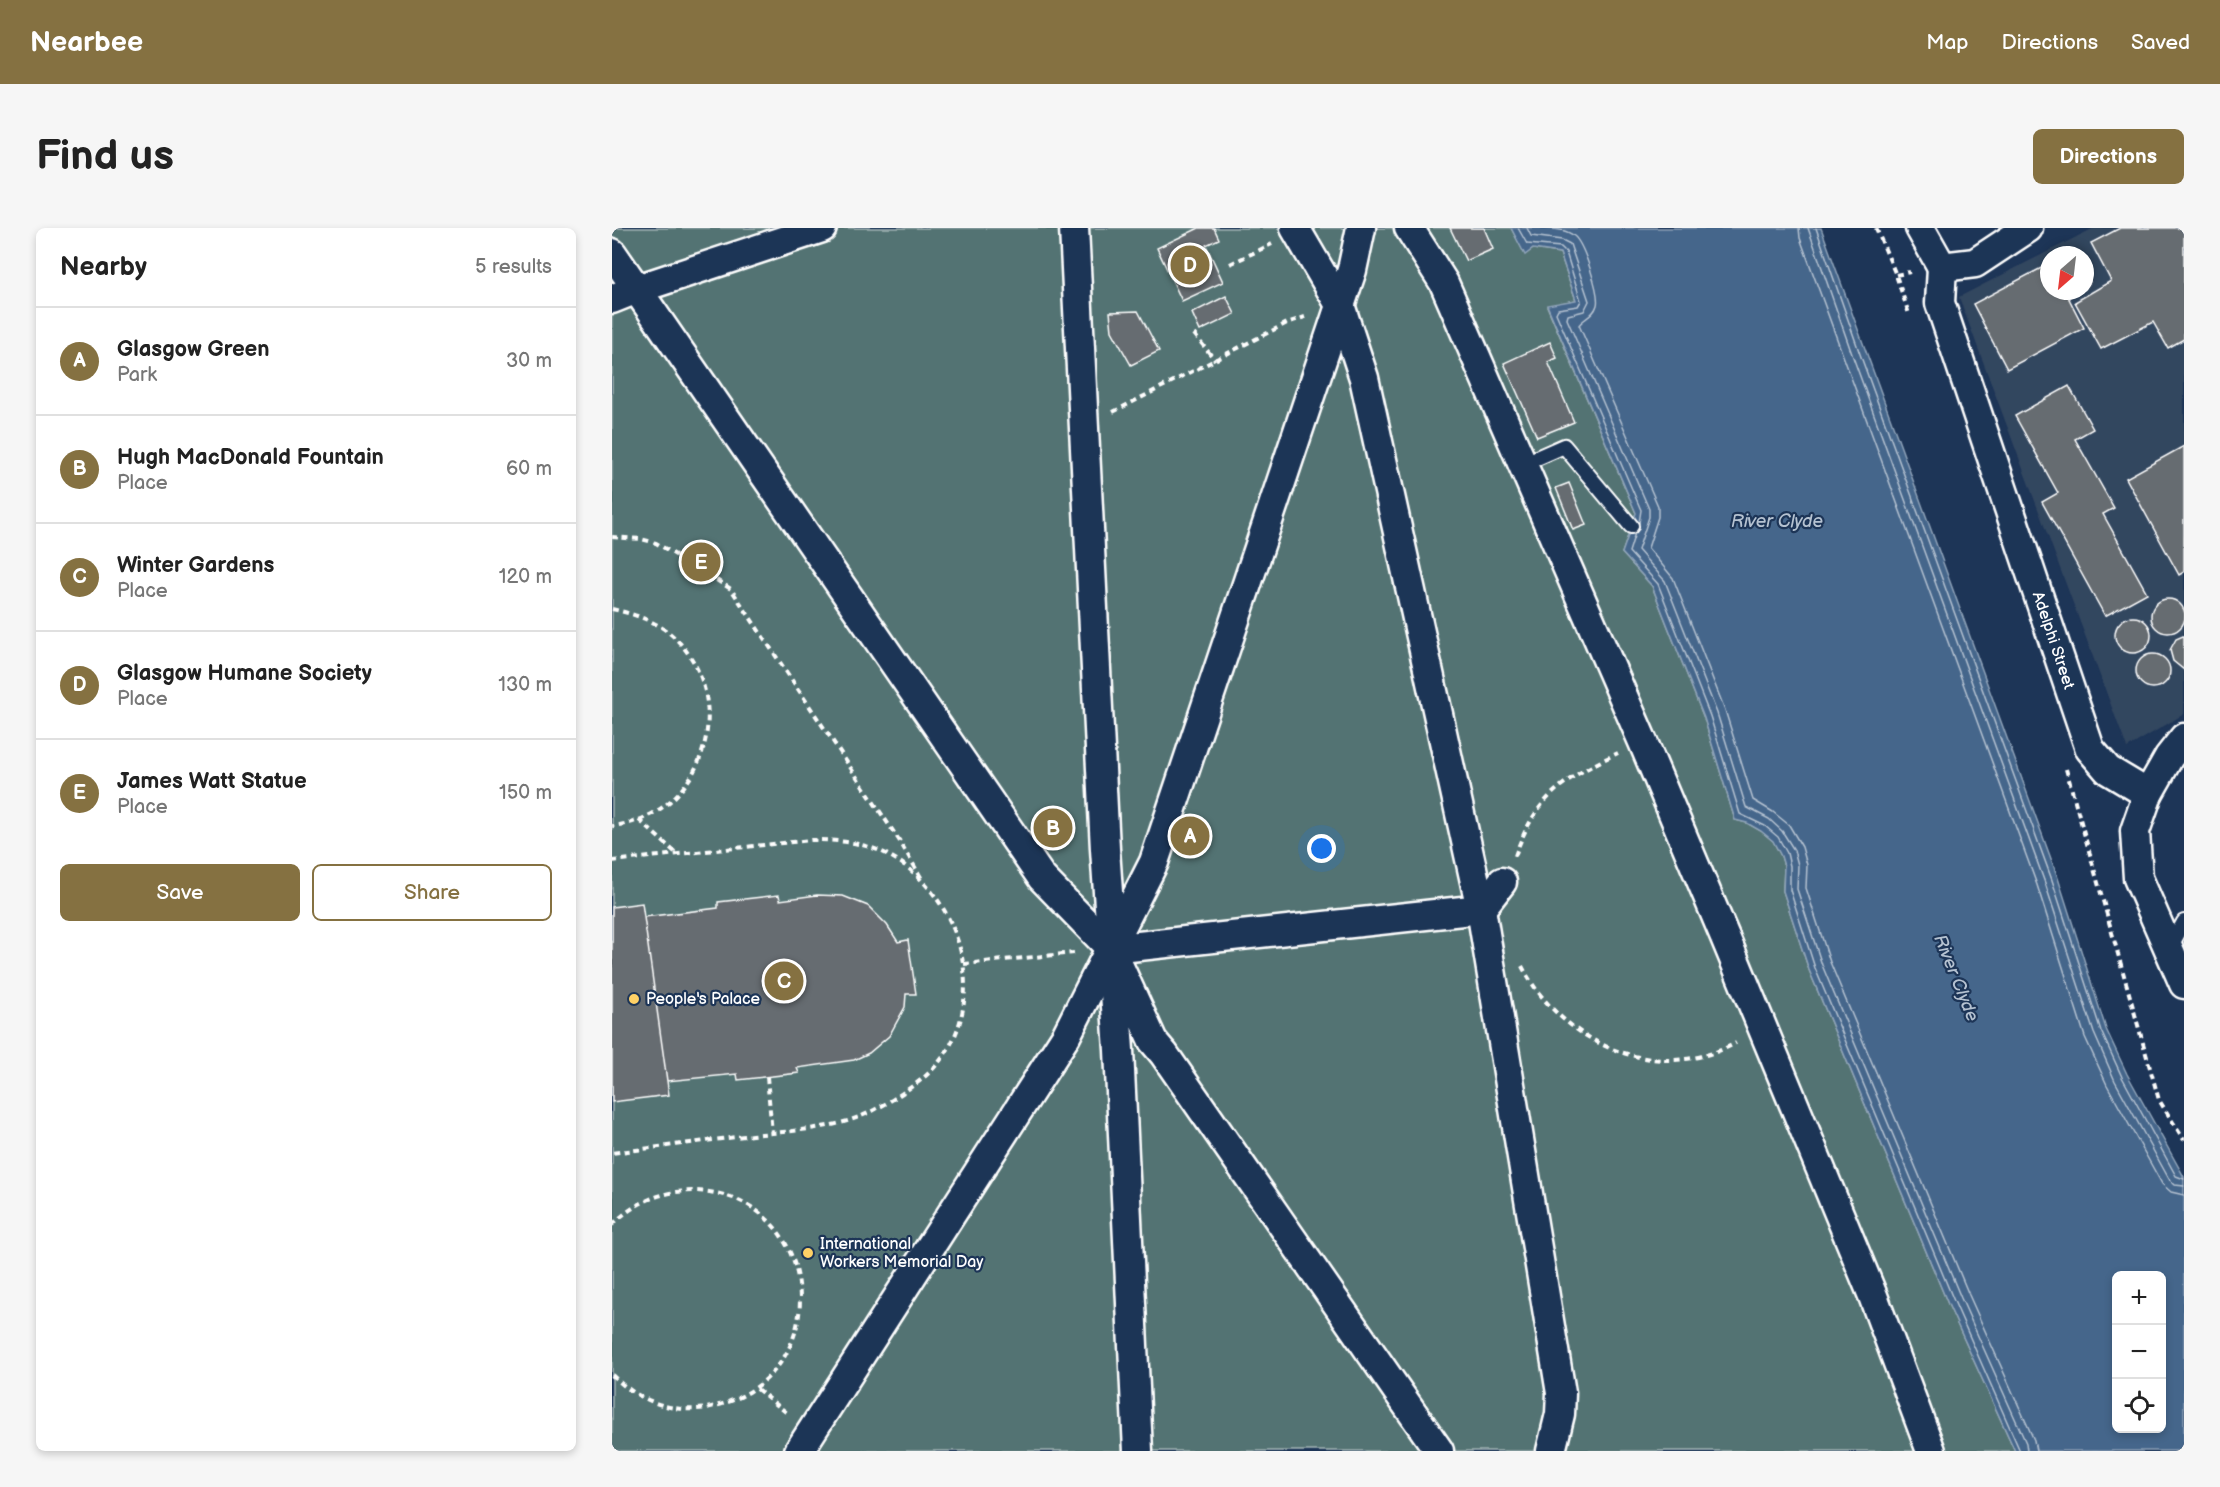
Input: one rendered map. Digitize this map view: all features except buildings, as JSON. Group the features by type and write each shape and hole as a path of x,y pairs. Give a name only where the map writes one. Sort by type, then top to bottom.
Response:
{"street":[{"path":"625,294 822,228"},
{"path":"1074,228 1111,949 1119,1050 1138,1451"},
{"path":"805,1442 1066,1036 1154,862 1352,270 1361,228"},
{"path":"1409,228 1444,283 1643,742 1873,1296 1931,1451"},
{"path":"1920,228 1942,267 1975,263 2028,228"},
{"path":"1296,230 1340,305 1364,378 1481,909 1561,1393 1560,1414 1551,1451"},
{"path":"612,253 625,294 1042,878 1111,949 1153,1041 1439,1451"},
{"name":"Adelphi Street","path":"1942,267 1940,303 2090,749 2108,770 2148,794"},
{"path":"2184,738 2169,757 2148,794 2135,831 2138,878 2184,984"},
{"path":"1111,949 1481,909 1507,872"}],"lane":[{"path":"1523,464 1564,446 1632,526"},
{"path":"2170,948 2184,922"}],"path":[{"path":"1230,264 1296,230"},
{"path":"1085,426 1287,323 1340,305"},
{"path":"1194,334 1215,360"},
{"path":"612,537 641,539 656,543 731,589 899,840 925,885 950,921 959,943 966,983 963,1008 954,1037 940,1061 917,1083 877,1109 858,1117 818,1127 612,1153"},
{"path":"612,609 633,614 654,623 673,637 689,654 700,675 707,697 709,721 706,744 698,766 685,786 664,806 639,820 612,826"},
{"path":"1507,872 1522,836 1543,802 1571,776 1620,752"},
{"path":"2063,762 2074,794 2159,1100 2184,1140"},
{"path":"639,820 677,854"},
{"path":"612,861 810,840 836,840 858,843 890,856 906,866 925,885"},
{"path":"964,964 1111,949"},
{"path":"1521,963 1545,1002 1569,1025 1592,1041 1615,1051 1647,1058 1690,1059 1729,1047 1763,1029"},
{"path":"767,1077 772,1133"},
{"path":"612,1225 625,1212 650,1198 677,1191 706,1191 726,1196 748,1206 777,1231 789,1250 797,1271 801,1292 800,1314 795,1336 786,1356 773,1374 756,1389 731,1402 704,1409 675,1409 647,1401 623,1386 612,1375"},
{"path":"756,1389 805,1442"}],"shaded area":[{"path":"2094,228 2184,228 2184,714 2127,748 1959,297 2040,256 2040,300 2094,300 2094,246 2059,246"}],"green space":[{"path":"612,228 1511,228 1525,254 1533,249 1560,253 1576,300 1547,306 1636,513 1622,553 1652,586 1704,718 1735,820 1747,823 1761,831 1773,841 1781,856 1784,866 1783,891 1809,970 1948,1304 2015,1451 612,1451"}],"water":[{"name":"River Clyde","path":"1511,228 1821,228 2058,878 2106,1029 2127,1074 2184,1177 2184,1451 2015,1451 1948,1304 1809,970 1783,891 1784,866 1781,856 1773,841 1761,831 1747,823 1735,820 1704,718 1652,586 1622,553 1636,513 1547,305 1576,300 1560,253 1533,249 1525,255"}],"place":[{"name":"Glasgow Humane Society","path":"1190,265"},
{"name":"James Watt Statue","path":"701,562"},
{"name":"Hugh MacDonald Fountain","path":"1053,828"},
{"name":"Glasgow Green","path":"1190,836"},
{"name":"Winter Gardens","path":"784,981"},
{"name":"People's Palace","path":"634,999"},
{"name":"International Workers Memorial Day","path":"808,1253"}]}
